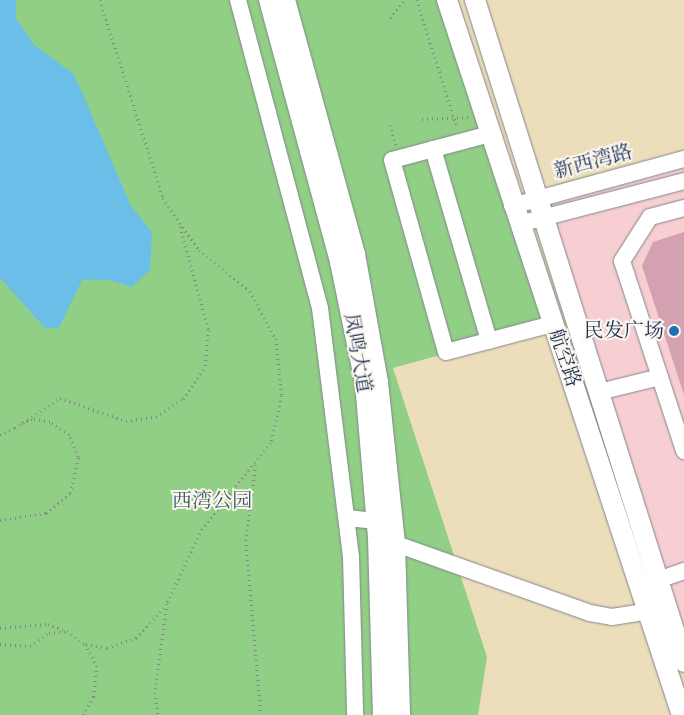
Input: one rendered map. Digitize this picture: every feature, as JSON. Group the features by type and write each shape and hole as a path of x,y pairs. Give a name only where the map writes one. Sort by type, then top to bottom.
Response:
{"main road":[{"name":"凤鸣大道","path":"268,0 344,281 364,383 383,534 400,715"},
{"name":"凤鸣大道","path":"285,0 355,254 378,382 383,534 383,715"},
{"name":"航空路","path":"447,0 516,215 650,611 682,715"},
{"name":"航空路","path":"476,0 546,217 684,662"}],"street":[{"path":"238,0 320,308 347,518 355,715"},
{"path":"487,125 461,142 392,160 446,352 553,324"},
{"path":"433,149 489,341"},
{"name":"新西湾路","path":"516,215 540,198 684,159"},
{"name":"新西湾路","path":"516,215 546,217 684,181"},
{"path":"684,208 650,217 622,261 684,451"},
{"path":"599,392 660,377"},
{"path":"347,518 383,534 590,613 612,617 650,611"},
{"path":"658,580 684,571"}],"path":[{"path":"100,0 164,198 179,226 199,250 250,291 276,339 282,396 271,443 202,529 167,604 155,693 158,715"},
{"path":"390,18 405,0"},
{"path":"417,0 461,142"},
{"path":"422,119 454,118 487,125"},
{"path":"390,125 400,158"},
{"path":"15,428 60,398 126,421 156,417 183,400 205,366 208,329 179,226"},
{"path":"0,435 32,419 50,422 69,435 78,457 70,493 46,513 0,520"},
{"path":"256,463 246,540 261,715"},
{"path":"0,628 48,624 67,632 85,644 107,648 136,638 167,604"},
{"path":"0,644 30,646 49,633 67,632"},
{"path":"83,715 94,697 97,666 85,644"}],"shaded area":[{"path":"684,159 684,662 540,198"}],"green space":[{"name":"西湾公园","path":"0,0 448,0 553,324 393,368 487,657 478,715 0,715"}],"water":[{"path":"0,0 16,0 16,18 34,45 74,74 131,206 152,232 150,270 132,287 109,280 82,280 59,328 45,328 0,278"}],"building":[{"name":"民发广场","path":"684,232 684,395 642,266 653,242"}],"place":[{"name":"民发广场","path":"674,331"}]}
